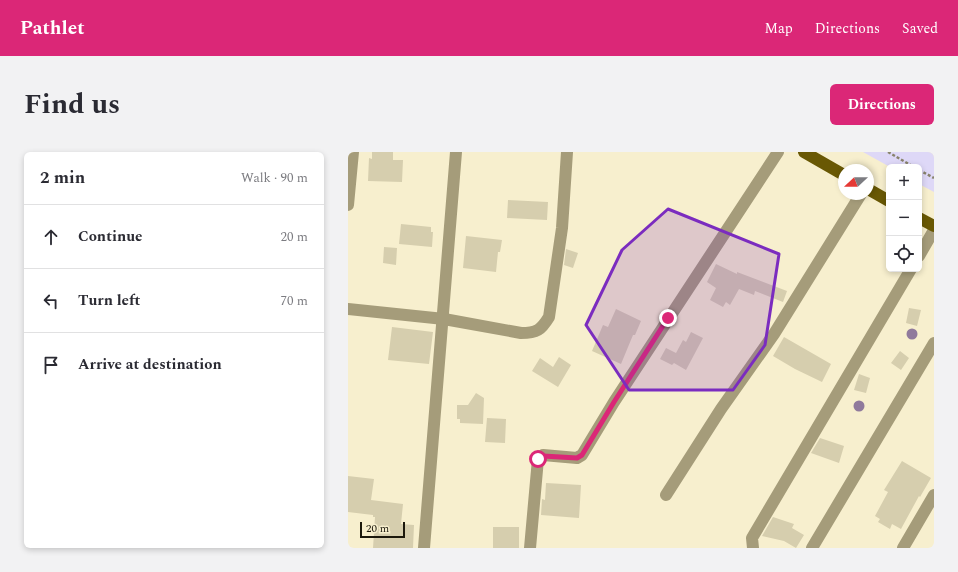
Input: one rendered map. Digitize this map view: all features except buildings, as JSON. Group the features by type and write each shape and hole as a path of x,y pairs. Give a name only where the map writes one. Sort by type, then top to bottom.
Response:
{"main road":[{"path":"804,152 838,172"},
{"path":"874,192 887,200"},
{"path":"922,220 934,226"}],"street":[{"path":"348,205 353,152"},
{"path":"424,548 444,319 456,152"},
{"path":"348,309 444,319 521,333 533,333 542,328 549,317 562,228 567,152"},
{"path":"530,548 538,459 543,456 577,458 582,455 618,396 778,152"},
{"path":"666,495 717,415 774,334 858,200"},
{"path":"922,251 934,230"},
{"path":"753,548 752,538 909,272"},
{"path":"812,548 934,343"},
{"path":"903,548 934,495"}],"path":[{"path":"888,152 909,164"},
{"path":"922,172 934,178"}],"highlighted area":[{"path":"668,209 779,254 765,345 733,390 629,390 586,325 622,250"}],"shaded area":[{"path":"863,152 934,152 934,192 922,186 922,164 886,165"}],"route":[{"path":"538,459 543,456 577,458 582,455 668,318"}]}
